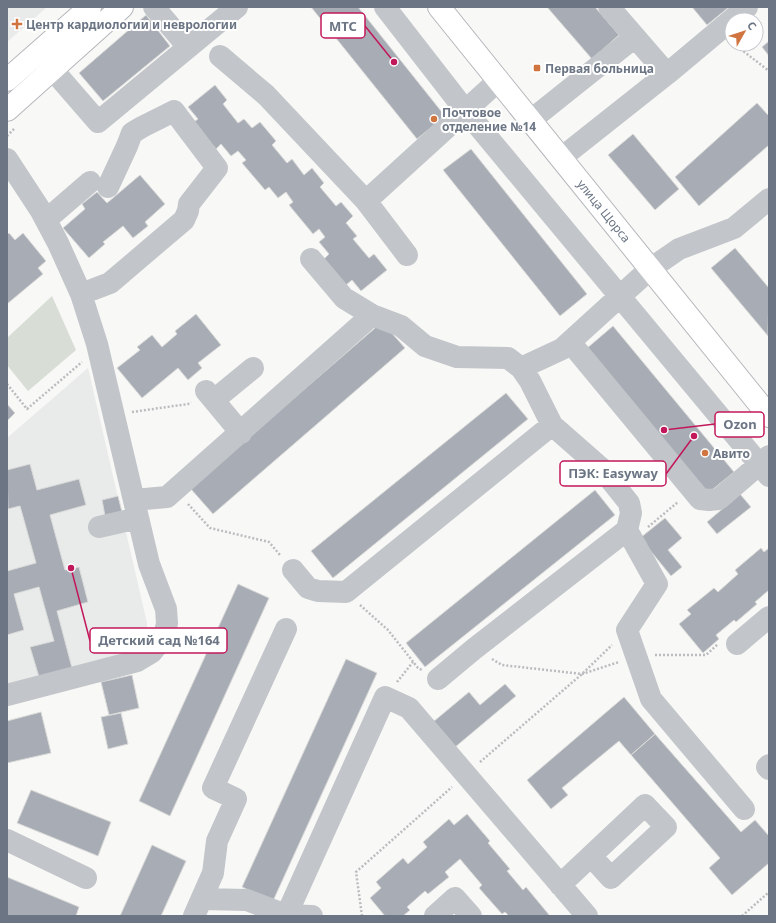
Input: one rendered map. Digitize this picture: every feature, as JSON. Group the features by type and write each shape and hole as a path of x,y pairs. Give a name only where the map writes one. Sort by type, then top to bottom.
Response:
{"main road":[{"path":"7,80 90,7"},
{"path":"7,110 122,7"},
{"name":"улица Щорса","path":"439,7 769,416"}],"lane":[{"path":"154,7 188,46"},
{"path":"52,69 98,122 237,7"},
{"path":"385,7 466,110 620,297 766,466 719,499 700,499 570,342"},
{"path":"609,7 667,74"},
{"path":"561,158 667,74 747,7"},
{"path":"531,120 635,38"},
{"path":"220,56 266,95 366,202 407,255"},
{"path":"366,202 499,80"},
{"path":"46,220 99,184 127,146 132,133 174,111 217,168 189,204 184,220 110,283 81,294"},
{"path":"7,159 46,220 81,294 97,344 149,564 166,609 167,623 164,637 152,652 137,662 7,695"},
{"path":"521,368 562,350 650,269 679,249 734,228 769,199"},
{"path":"311,259 344,298 372,315 401,326 425,346 457,357 508,358 521,368 530,381 552,425 601,468 630,503 630,535 657,584 627,630 651,699 744,810"},
{"path":"99,527 136,509 167,497 372,315"},
{"path":"240,433 210,395 253,368"},
{"path":"293,570 308,588 318,591 346,592 552,425"},
{"path":"438,679 474,649 630,535"},
{"path":"737,644 769,616"},
{"path":"198,908 213,873 217,841 236,799 213,788 286,629"},
{"path":"286,916 385,697 409,708 587,916"},
{"path":"769,765 767,767 769,769"},
{"path":"7,840 86,878"},
{"path":"560,885 591,856"},
{"path":"435,916 455,898 471,916"},
{"path":"198,908 247,900 286,916 312,916"}],"path":[{"path":"744,52 769,71"},
{"path":"7,384 27,409 83,361"},
{"path":"114,414 188,404 210,395"},
{"path":"175,490 210,528 269,542 293,570"},
{"path":"630,535 692,490"},
{"path":"346,592 388,630 418,668 438,679"},
{"path":"474,649 502,665 582,674 636,656 655,654 706,655"},
{"path":"385,697 413,662"},
{"path":"742,916 769,892"}],"shaded area":[{"name":"Центр кардиологии и неврологии","path":"7,7 47,7 7,42"},
{"path":"52,296 76,350 28,391 7,365 7,338"},
{"path":"88,368 147,623 147,632 141,645 135,651 7,685 7,438"}],"building":[{"path":"311,7 358,7 445,116 417,139"},
{"path":"547,7 595,7 619,35 592,59"},
{"path":"692,7 729,7 707,25"},
{"path":"146,15 170,46 103,101 79,73"},
{"path":"769,41 769,56 764,50 764,45"},
{"path":"215,85 227,100 223,104 238,123 244,119 252,128 260,122 276,141 272,145 287,163 292,159 304,175 312,168 324,183 320,187 336,206 341,202 353,216 346,223 357,236 353,239 369,258 374,254 387,270 361,291 352,280 346,285 324,259 329,254 319,242 325,237 319,229 313,234 289,205 293,202 286,192 278,198 269,187 265,190 242,163 246,160 238,151 231,156 221,144 216,149 194,122 198,119 188,107"},
{"path":"757,103 769,116 769,145 699,206 675,177"},
{"path":"633,134 679,189 655,210 608,155"},
{"path":"471,149 587,294 560,316 443,170"},
{"path":"140,175 165,204 145,222 148,226 133,238 123,226 103,242 105,244 89,258 63,228 85,209 82,204 97,192 107,203"},
{"path":"9,233 15,240 23,233 46,261 38,268 43,274 7,304 7,235"},
{"path":"735,248 769,288 768,336 711,268"},
{"path":"196,314 221,345 198,363 202,368 188,380 178,368 142,398 117,368 140,350 137,347 152,335 162,347 177,334 175,331"},
{"path":"382,322 405,348 213,514 190,488"},
{"path":"613,326 734,472 706,495 586,349"},
{"path":"506,393 528,419 333,578 311,551"},
{"path":"7,404 15,413 7,421"},
{"path":"30,464 37,490 79,479 86,505 50,515 65,570 79,567 88,602 57,611 72,668 39,677 30,647 54,641 39,587 14,594 24,630 7,635 7,571 36,563 20,506 8,509 7,470"},
{"path":"595,490 615,515 425,667 406,643"},
{"path":"740,494 751,507 717,534 707,522"},
{"path":"118,496 122,512 105,516 102,500"},
{"path":"665,518 682,538 668,550 682,567 671,576 640,538"},
{"path":"761,548 764,552 769,548 769,590 755,602 757,604 736,622 734,620 716,635 719,639 703,653 679,624 691,614 687,610 714,588 718,592 738,574 735,570"},
{"path":"238,584 269,598 170,816 139,801"},
{"path":"346,659 377,673 273,901 242,887"},
{"path":"132,675 139,708 109,715 101,682"},
{"path":"505,684 516,696 454,748 433,722 469,692 480,705"},
{"path":"624,697 655,734 631,755 619,741 562,788 568,795 551,809 527,780"},
{"path":"41,712 51,753 7,763 7,721"},
{"path":"121,713 128,744 108,749 101,717"},
{"path":"655,734 741,832 755,820 769,836 769,863 732,895 709,868 720,858 631,755"},
{"path":"31,790 111,822 98,856 17,823"},
{"path":"467,814 490,841 488,843 510,869 507,871 523,890 526,887 550,916 509,916 505,912 502,914 479,888 482,885 460,859 445,872 449,877 428,894 425,891 407,907 410,910 403,916 385,916 370,898 381,888 376,882 403,858 408,864 427,847 423,842 449,819 454,825"},
{"path":"152,845 186,861 161,916 120,916"},
{"path":"7,877 79,907 76,916 7,916"}],"place":[{"name":"Центр кардиологии и неврологии","path":"17,24"},
{"name":"МТС","path":"394,62"},
{"name":"Первая больница","path":"537,68"},
{"name":"Почтовое отделение №14","path":"434,119"},
{"name":"Ozon","path":"664,430"},
{"name":"ПЭК: Easyway","path":"694,436"},
{"name":"Авито","path":"705,453"},
{"name":"Детский сад №164","path":"71,568"}]}
